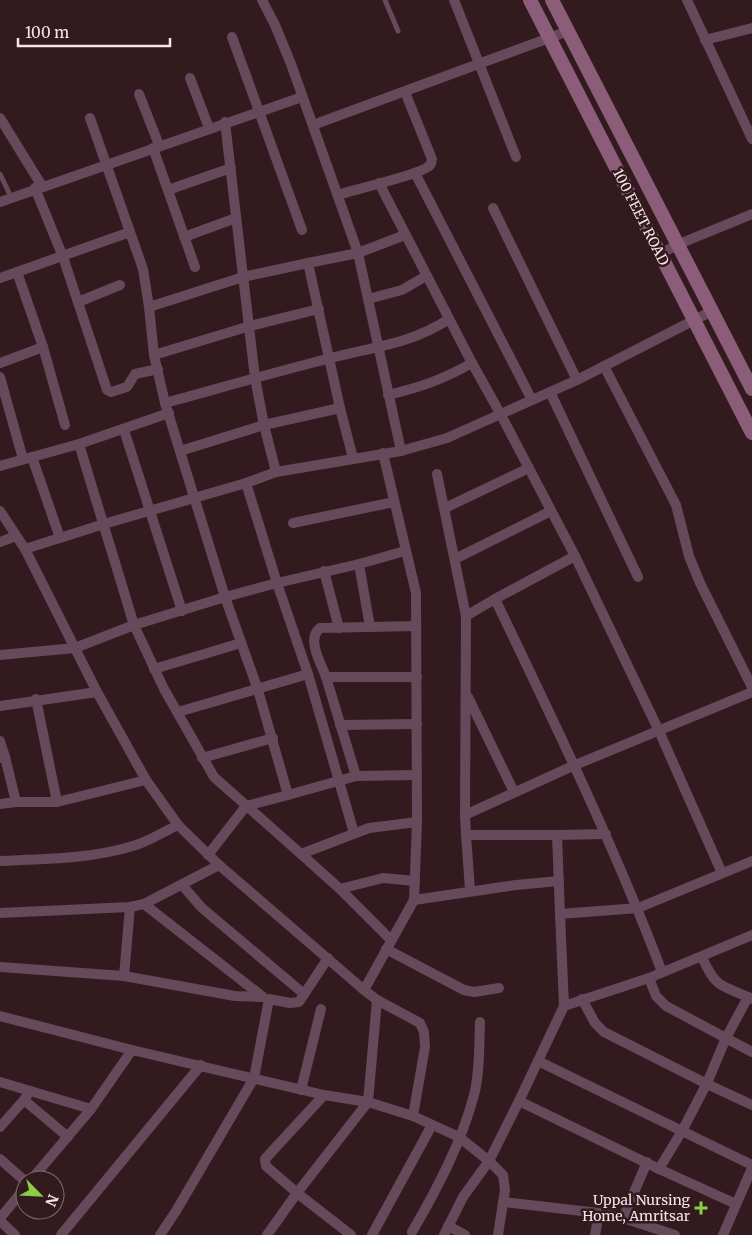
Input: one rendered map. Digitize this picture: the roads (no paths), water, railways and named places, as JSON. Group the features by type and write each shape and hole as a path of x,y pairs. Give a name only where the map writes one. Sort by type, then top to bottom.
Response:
{"main road":[{"name":"100 FEET ROAD","path":"530,0 752,433"},
{"name":"100 FEET ROAD","path":"552,0 752,389"}],"street":[{"path":"262,0 275,25 302,96 358,253 401,451"},
{"path":"454,0 516,157"},
{"path":"687,0 752,139"},
{"path":"705,40 752,28"},
{"path":"313,125 568,31"},
{"path":"232,37 302,230"},
{"path":"190,78 209,128"},
{"path":"338,195 414,173 428,168 431,164 432,159 405,92"},
{"path":"139,94 168,190 195,267"},
{"path":"0,202 302,96"},
{"path":"741,115 752,112"},
{"path":"0,118 39,187 107,390 111,392 127,386 135,374 158,369"},
{"path":"90,118 143,269 154,355 165,402 196,497 225,597 242,642 273,738 288,796"},
{"path":"225,122 255,378 276,472"},
{"path":"168,190 231,168"},
{"path":"414,173 532,400"},
{"path":"379,183 426,276 575,556 659,731 722,873"},
{"path":"493,208 577,380"},
{"path":"660,254 679,244 752,214"},
{"path":"184,237 236,218"},
{"path":"0,278 130,232"},
{"path":"149,307 243,278 358,253 404,234"},
{"path":"308,263 353,458"},
{"path":"17,272 43,347 65,425"},
{"path":"368,299 402,290 426,276"},
{"path":"78,302 120,285"},
{"path":"154,355 250,326 319,309"},
{"path":"25,549 149,510 246,483 276,472 401,451 447,438 577,380 712,311"},
{"path":"165,402 417,337 449,319"},
{"path":"0,363 43,347"},
{"path":"388,395 432,384 472,363"},
{"path":"604,366 676,505 692,565 752,687"},
{"path":"0,377 3,401 60,538"},
{"path":"550,392 638,577"},
{"path":"180,451 264,425 340,408"},
{"path":"0,466 79,444 169,414"},
{"path":"124,430 182,610"},
{"path":"79,444 134,625 164,689 214,777 340,889 388,945 464,990 474,992 499,988"},
{"path":"364,990 414,900 415,881 417,822 416,593 383,454"},
{"path":"445,508 529,468"},
{"path":"437,474 466,616 465,815 470,890"},
{"path":"246,483 308,674 354,833"},
{"path":"293,523 394,502"},
{"path":"0,511 25,549 97,692 146,780 178,825 219,865 376,1000 420,1023 424,1032 425,1047 413,1116"},
{"path":"455,559 551,511"},
{"path":"0,542 16,536"},
{"path":"0,655 75,648 134,625 225,597 277,582 359,564 405,551"},
{"path":"466,616 575,556"},
{"path":"359,564 370,628"},
{"path":"324,571 339,628"},
{"path":"495,599 606,834 638,908 662,972"},
{"path":"356,776 314,642 314,636 320,628 416,626"},
{"path":"154,669 242,642"},
{"path":"178,712 308,674"},
{"path":"326,677 417,677"},
{"path":"0,706 36,699 97,692"},
{"path":"465,815 575,765 752,692"},
{"path":"466,694 514,792"},
{"path":"36,699 57,802"},
{"path":"340,724 417,724"},
{"path":"202,758 273,738"},
{"path":"0,741 16,802"},
{"path":"208,855 246,806 340,782 356,776 417,774"},
{"path":"0,804 57,802 146,780"},
{"path":"301,854 354,833 378,826 417,822"},
{"path":"0,861 67,858 103,854 134,846 178,825"},
{"path":"466,835 606,834"},
{"path":"465,1235 446,1230 463,1197 489,1161 564,1006 558,835"},
{"path":"560,914 638,908 752,861"},
{"path":"0,914 130,907 144,904 219,865"},
{"path":"340,889 383,878 415,881"},
{"path":"414,900 470,890 559,881"},
{"path":"182,884 202,908 304,994"},
{"path":"144,904 265,998"},
{"path":"124,976 130,907"},
{"path":"564,1006 649,978 752,936"},
{"path":"659,1169 682,1131 707,1083 726,1038 750,998 717,983 710,974 702,957"},
{"path":"0,967 124,976 235,996 296,1003 328,958"},
{"path":"649,978 656,996 666,1006 752,1052"},
{"path":"160,1235 254,1078 265,998"},
{"path":"582,999 600,1029 752,1105"},
{"path":"266,1235 368,1102 376,1000"},
{"path":"301,1090 320,1009"},
{"path":"0,1016 132,1050 301,1090 368,1102 413,1116 459,1137 489,1161 503,1176 504,1202 498,1235"},
{"path":"412,1232 438,1187 459,1137 475,1087 480,1022"},
{"path":"40,1170 91,1109 132,1050"},
{"path":"538,1061 752,1166 724,1235"},
{"path":"61,1235 201,1066"},
{"path":"0,1082 91,1109"},
{"path":"0,1128 30,1091"},
{"path":"324,1095 265,1160 266,1166 347,1234"},
{"path":"24,1100 68,1137"},
{"path":"519,1101 736,1204"},
{"path":"372,1235 432,1125"},
{"path":"0,1159 15,1172"},
{"path":"623,1218 647,1162"},
{"path":"15,1201 0,1220 15,1235"},
{"path":"504,1202 599,1213 623,1218 675,1235"},
{"path":"595,1235 599,1213"}],"lane":[{"path":"385,0 398,31"},
{"path":"0,174 11,197"}],"place":[{"name":"Uppal Nursing Home, Amritsar","path":"701,1208"}]}
